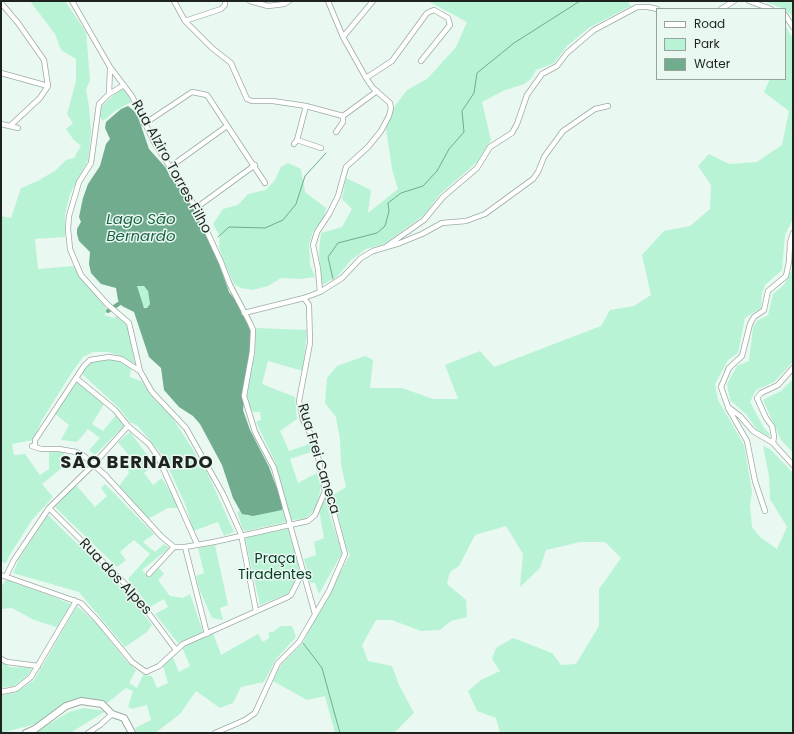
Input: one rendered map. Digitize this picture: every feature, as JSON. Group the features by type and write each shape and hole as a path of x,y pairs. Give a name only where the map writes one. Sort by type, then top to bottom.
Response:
{"street":[{"name":"Rua Alziro Torres Filho","path":"72,1 110,67 132,96 144,124 196,208 253,330 252,352 244,396 255,432 274,468 314,614"},
{"path":"174,1 185,21 212,48 231,63 247,99 252,102 273,101 306,106 343,116"},
{"path":"185,21 221,9 225,5 225,1"},
{"path":"320,292 318,269 313,245 317,232 329,214 338,196 346,167 368,147 381,131 389,116 390,103 366,78 343,37 328,1"},
{"path":"343,37 373,1"},
{"path":"723,8 734,1"},
{"path":"749,1 768,8"},
{"path":"250,2 268,6 288,2"},
{"path":"1,3 18,23 44,60 48,86 40,98 10,126"},
{"path":"244,313 304,298 320,292 342,278 361,258 385,247 424,220 443,197 478,168 490,147 512,133 528,95 542,74 557,66 567,53 594,30 637,8 648,7 656,9"},
{"path":"366,78 392,61 427,13 434,10 448,18 450,25 421,61"},
{"path":"786,16 793,27"},
{"path":"110,67 110,88 108,94 99,104 91,163 79,182 69,216 69,238 73,257 81,275 107,304 129,323 140,371 152,392 186,428 223,494 241,534 256,611"},
{"path":"1,73 48,86"},
{"name":"Rua Alziro Torres Filho","path":"108,94 124,85"},
{"path":"343,116 377,91"},
{"path":"144,124 192,92 208,95 226,126 255,165 265,183"},
{"path":"306,106 295,142 321,148"},
{"path":"385,247 400,244 442,223 466,221 485,214 533,179 549,149 563,131 596,109 608,106"},
{"path":"336,132 343,122 343,116"},
{"path":"1,124 18,128"},
{"path":"170,167 226,126"},
{"path":"196,208 255,165"},
{"path":"765,511 755,481 747,441 727,405 721,389 722,383 731,366 742,356 750,324 754,318 764,310 768,291 786,276 790,262 790,240 793,233"},
{"name":"Rua Frei Caneca","path":"215,733 245,720 255,713 278,663 299,642 314,614 329,591 346,554 334,513 325,491 315,442 303,420 299,401 310,344 309,304 304,298"},
{"path":"140,371 121,360 109,357 98,357 87,363 40,431 35,440 34,446 41,449 59,449 76,452 94,464 161,536 174,547 185,547 241,534 291,526 308,521 315,515 325,491"},
{"path":"773,443 774,436 772,426 766,418 757,398 761,394 778,385 793,368"},
{"path":"76,378 115,410 128,426 148,444 158,457 197,544"},
{"path":"727,405 740,416 753,431 773,443 793,465"},
{"path":"128,426 94,464 49,508 4,576 81,603 132,662 143,671 148,672 156,668 183,644 243,619 256,611 291,595 302,573"},
{"name":"Rua dos Alpes","path":"49,508 132,591 176,650"},
{"path":"149,574 174,547"},
{"path":"185,547 206,634"},
{"path":"1,692 16,689 23,685 31,677 75,604 74,600"},
{"path":"1,659 13,663 38,666"},
{"path":"26,733 35,729 66,706 81,701 102,704 112,714 124,718 132,733"},
{"path":"88,733 112,714"}],"green space":[{"path":"30,1 65,1 86,32 90,80 86,90 91,132 88,160 70,194 65,214 65,237 35,239 38,269 74,266 108,311 104,315 114,318 117,315 128,327 135,364 121,356 108,352 93,352 83,357 42,420 33,440 12,444 14,455 25,454 40,475 49,469 49,450 65,452 61,460 64,466 42,484 53,497 32,520 6,563 1,562 1,216 11,218 21,188 38,181 56,170 66,160 74,158 81,146 73,139 66,129 73,123 67,114 76,81 76,59 61,50 55,34"},
{"path":"428,1 627,1 631,6 590,27 567,46 554,63 536,70 531,79 524,84 503,91 482,102 491,140 477,162 440,194 424,215 384,244 366,249 351,260 337,277 322,285 319,253 321,233 342,227 352,209 342,199 346,178 371,190 368,213 398,189 392,169 386,129 395,106 407,90 427,79 456,47 467,22"},
{"path":"763,1 793,1 793,18 791,14 786,12 786,8"},
{"path":"786,27 793,39 793,219 785,235 782,270 765,285 762,293 761,308 745,318 738,353 728,360 715,384 718,400 744,445 752,492 750,505 752,527 760,537 777,549 787,527 770,499 769,476 763,446 770,449 793,473 793,733 500,733 496,718 477,711 468,691 481,680 500,671 492,659 496,648 513,638 552,653 561,665 576,664 599,626 599,589 621,558 605,542 580,542 546,550 540,568 520,587 523,554 506,526 475,535 459,566 451,571 449,575 447,584 466,600 467,617 451,621 440,630 421,631 392,620 376,620 362,645 368,661 392,666 399,685 414,713 394,733 335,733 325,696 307,700 273,681 281,665 303,643 311,625 350,555 346,547 333,495 346,487 341,465 340,439 336,417 325,403 327,378 337,366 365,356 373,360 370,388 402,388 433,399 458,399 445,365 480,351 494,367 601,326 610,310 634,306 651,295 642,255 664,231 690,226 710,209 711,185 698,166 709,154 729,164 757,162 782,145 789,111 764,92 770,80 786,80"},
{"path":"123,89 128,94 131,102 115,111 103,121 100,117 101,107 118,91"},
{"path":"288,163 301,169 305,192 326,208 324,217 313,232 309,244 310,265 315,277 300,279 281,278 268,286 253,290 241,288 234,284 224,262 219,247 220,236 213,224 223,209 238,205 248,194 266,190 275,180 281,167"},
{"path":"793,268 793,362 774,382 756,390 750,402 764,428 770,434 769,437 757,430 747,415 730,400 727,384 737,366 749,361 753,327 757,321 768,315 773,294 784,285"},
{"path":"140,285 147,288 148,291 150,304 147,308 144,307 136,287"},
{"path":"256,328 307,330 303,371 268,361 262,384 295,397 297,419 280,431 289,451 312,443 314,451 290,459 298,483 317,473 321,487 316,508 305,519 291,520 276,464 256,422 261,420 260,412 253,412 249,406 246,390 255,353"},
{"path":"109,358 131,366 130,377 141,381 155,400 170,414 206,470 234,532 224,536 218,522 193,531 186,506 163,456 138,426 130,422 119,408 81,373 90,361"},
{"path":"793,379 793,453 781,440 763,400 781,391"},
{"path":"77,382 104,404 92,424 103,431 117,414 124,426 95,455 89,450 100,438 88,429 77,442 61,440 69,425 55,414"},
{"path":"130,432 154,464 144,473 153,485 162,478 180,508 168,508 148,519 119,486 129,473 127,467 131,458 118,442"},
{"path":"105,484 154,534 143,542 155,552 164,544 169,548 142,570 149,578 159,568 164,574 158,580 170,596 183,598 190,594 203,632 178,643 155,614 168,607 164,599 150,607 128,579 150,554 134,540 120,552 126,560 117,567 55,507 76,485 95,507 107,496 101,488"},
{"path":"325,500 342,553 319,594 315,583 310,583 304,559 316,555 314,542 324,538 319,510"},
{"path":"284,508 287,520 286,522 246,531 243,530 237,512 241,510 247,516"},
{"path":"48,515 130,596 152,625 147,632 125,647 79,592 13,573 19,559"},
{"name":"Praça Tiradentes","path":"288,529 299,568 299,574 294,586 287,594 260,605 245,538"},
{"path":"215,545 228,605 220,608 223,620 212,618 200,591 196,576 204,573 198,548"},
{"path":"6,580 71,604 57,627 34,620 12,608 1,609 1,587"},
{"path":"77,606 96,623 126,661 136,670 129,683 137,688 143,675 152,676 157,688 168,683 163,666 172,656 179,672 190,666 182,647 213,633 221,655 258,634 263,642 269,638 269,632 273,632 281,626 292,626 296,637 276,659 264,682 241,687 233,703 220,708 196,691 180,714 155,733 137,733 135,728 151,720 147,705 132,709 128,707 133,691 126,688 106,704 103,702 65,704 36,724 1,733 1,695 15,693 34,680"},
{"path":"1,662 10,667 32,668 28,675 14,686 1,688"},
{"path":"84,708 106,711 70,733 34,733 69,712"}],"water":[{"name":"Lago São Bernardo","path":"128,106 134,111 138,117 149,149 166,168 170,177 188,198 199,215 211,241 229,292 244,311 252,335 243,410 250,430 269,467 283,505 282,510 253,516 242,514 233,498 222,465 200,424 193,416 179,407 164,390 161,368 149,357 134,312 122,306 118,300 116,288 101,284 91,273 89,264 90,252 79,241 77,234 77,229 81,222 79,217 88,184 100,166 106,144 110,139 105,128 106,122 121,109","holes":["137,286 144,286 148,291 150,304 147,308 144,308"]}],"waterway":[{"path":"333,279 328,257 338,243 377,233 385,226 389,211 388,203 401,193 423,186 437,171 449,149 464,132 462,111 474,93 477,73 514,43 580,1"},
{"path":"218,237 229,227 265,228 283,220 296,204 305,176 326,153"},
{"path":"108,311 120,303"},
{"path":"303,643 322,668 340,733"}],"district":[{"name":"SÃO BERNARDO","path":"137,463"}]}
